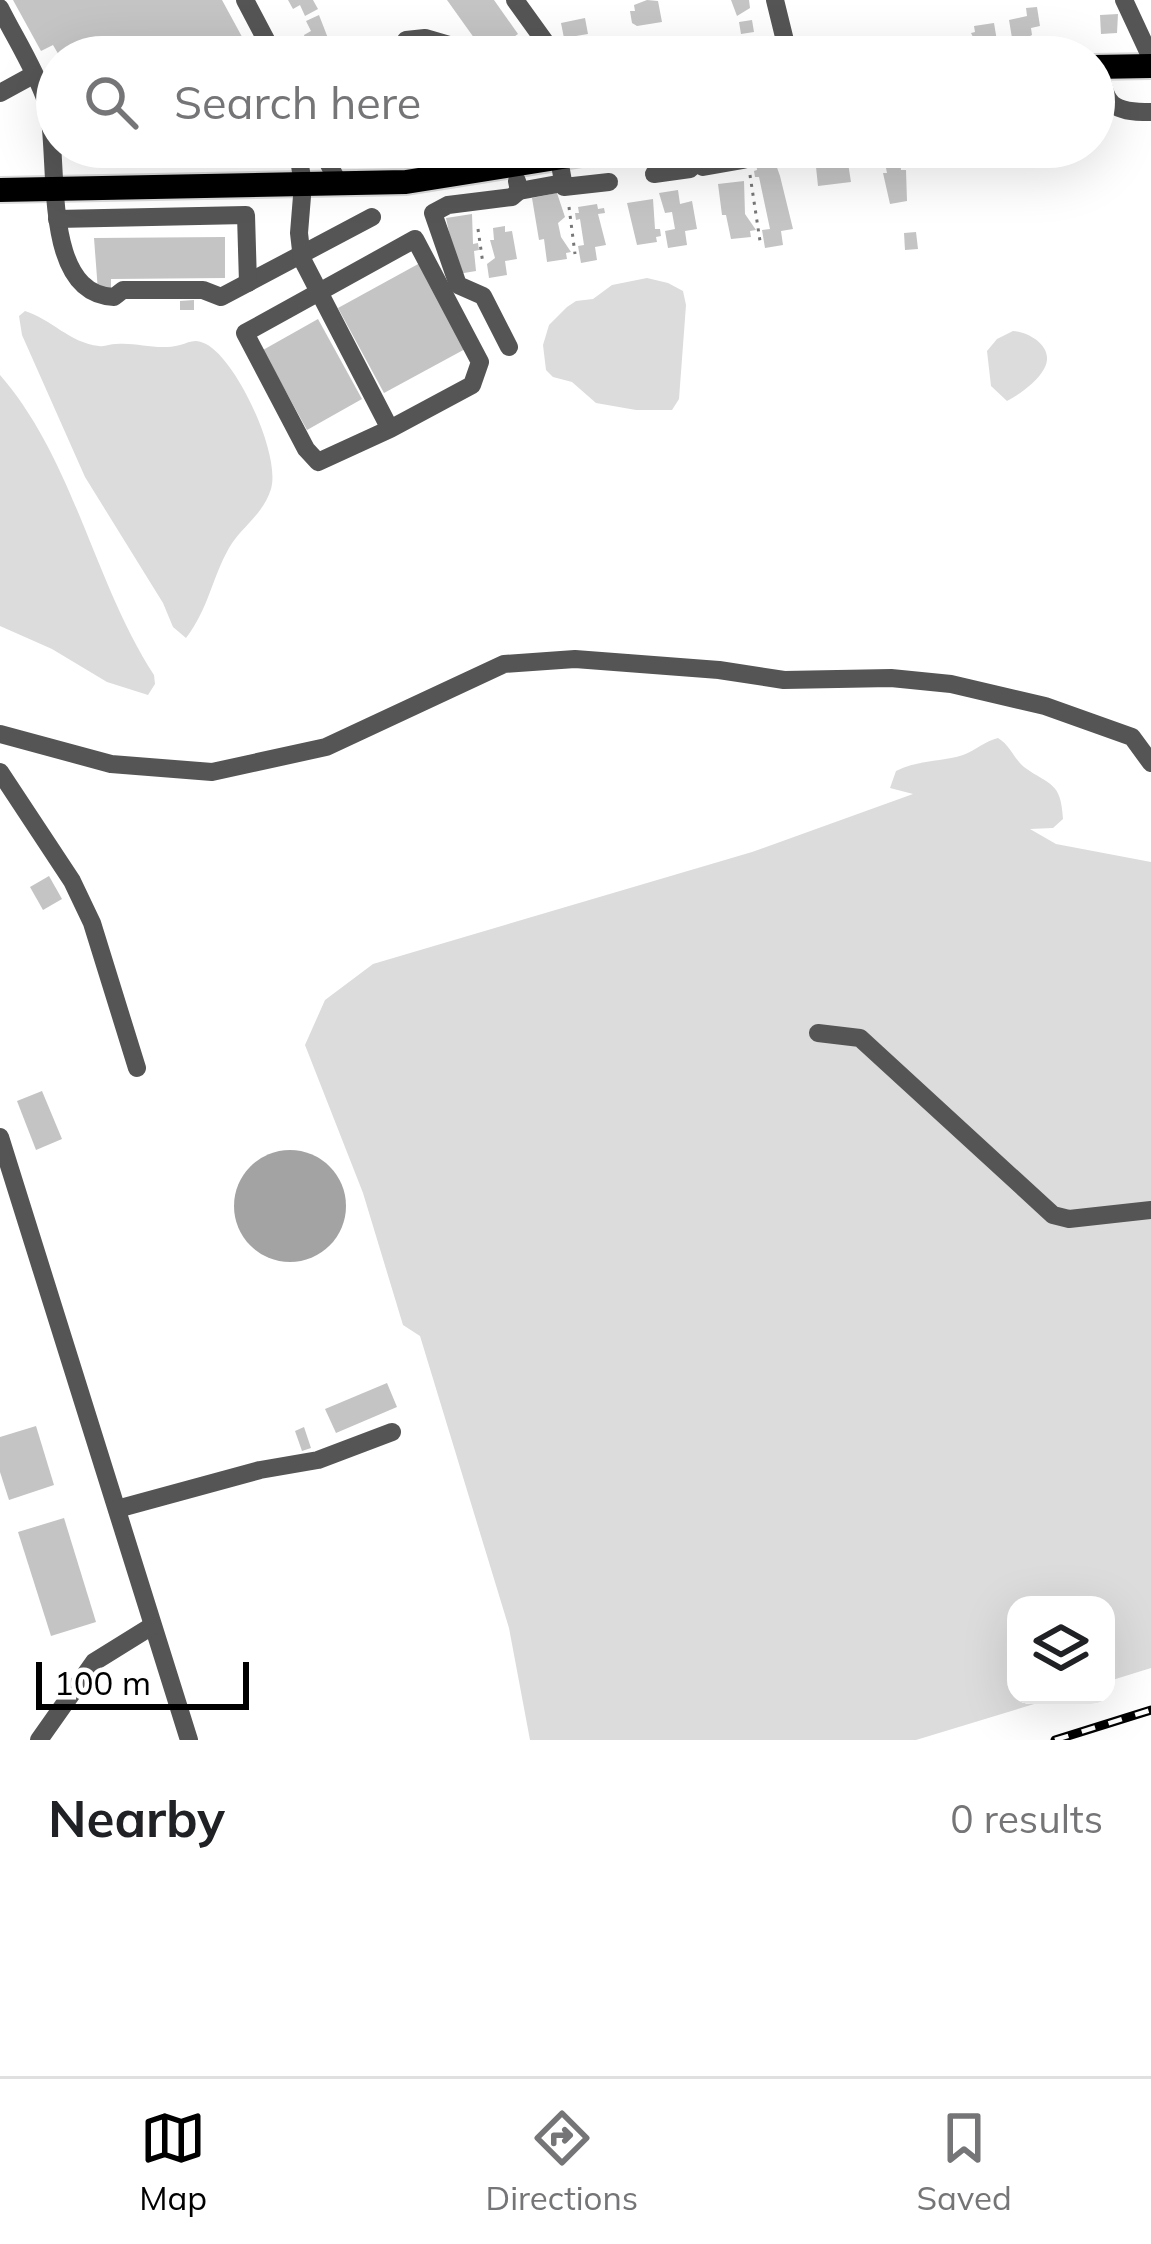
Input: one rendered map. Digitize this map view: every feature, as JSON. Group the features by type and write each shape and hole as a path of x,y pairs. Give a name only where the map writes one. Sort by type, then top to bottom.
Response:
{"main road":[{"path":"1115,65 1151,62"},
{"path":"0,190 517,179 566,168"}],"street":[{"path":"232,0 250,36"},
{"path":"245,0 264,36"},
{"path":"515,0 541,36"},
{"path":"776,0 784,36"},
{"path":"1124,0 1151,62"},
{"path":"0,8 36,81"},
{"path":"0,93 33,75"},
{"path":"1115,107 1151,112"},
{"path":"54,168 58,230 81,285 97,297 114,297 123,290 203,290 221,297 371,217"},
{"path":"301,168 302,252 390,429"},
{"path":"331,168 339,184"},
{"path":"654,174 690,168"},
{"path":"561,171 564,188 609,182"},
{"path":"508,347 483,296 458,285 433,214 442,206 512,197 517,179"},
{"path":"57,219 247,215 248,283"},
{"path":"415,239 480,362 472,385 390,429 318,462 245,332 415,239"},
{"path":"0,734 111,764 212,772 326,747 504,664 575,659 784,680 891,678 951,684 1045,706 1132,737 1151,763"},
{"path":"0,772 72,881 92,923 137,1068"},
{"path":"818,1033 860,1038 1053,1216 1069,1219 1151,1210"},
{"path":"0,1137 189,1740"},
{"path":"117,1509 260,1470 318,1460 392,1432"},
{"path":"39,1740 94,1662 152,1626"}],"path":[{"path":"746,168 760,241"},
{"path":"569,207 575,254"},
{"path":"478,229 483,264"}],"shaded area":[{"path":"647,278 683,291 686,305 679,399 672,410 596,403 572,382 546,370 543,345 549,325 567,307 593,299 612,285"},
{"path":"25,311 99,346 202,342 231,369 254,410 269,454 271,489 229,548 186,638 173,627 85,477 22,335 19,316"},
{"path":"1013,331 1039,342 1047,361 1033,383 1007,401 991,386 987,351"},
{"path":"0,375 47,445 115,601 154,675 148,695 107,682 52,649 0,626"},
{"path":"998,738 1060,798 1063,819 1053,828 1030,829 1056,844 1151,862 1151,1668 1115,1679 1115,1596 1007,1596 1007,1704 1034,1704 916,1740 530,1740 509,1628 420,1336 403,1325 363,1193 305,1045 325,1000 373,964 752,852 913,794 890,788 896,771 963,755"},
{"path":"290,1150 312,1154 330,1166 342,1184 346,1206 342,1228 330,1246 312,1258 290,1262 268,1258 250,1246 238,1228 234,1206 238,1184 250,1166 268,1154"}],"building":[{"path":"13,0 222,0 242,36 36,36 36,42"},
{"path":"288,0 313,0 318,9 305,16 300,5 293,9"},
{"path":"447,0 494,0 518,34 515,36 473,36"},
{"path":"647,0 658,1 662,22 637,26 630,11"},
{"path":"731,0 749,0 750,8 737,16"},
{"path":"1037,7 1040,26 1031,28 1030,36 1012,36 1009,20 1027,16 1026,8"},
{"path":"1118,14 1117,33 1101,34 1100,15"},
{"path":"319,15 327,36 304,36 311,31 306,21"},
{"path":"585,18 588,34 564,36 561,23"},
{"path":"752,20 754,32 741,34 739,22"},
{"path":"994,23 996,36 972,36 974,26"},
{"path":"777,168 780,176 793,229 781,231 783,245 765,248 762,230 770,229 757,170"},
{"path":"816,168 849,168 851,182 818,186"},
{"path":"886,168 906,170 907,201 890,204 883,173"},
{"path":"744,181 745,214 756,230 750,231 751,237 731,239 718,184"},
{"path":"678,190 680,204 692,201 697,229 685,231 687,245 668,248 665,231 675,229 672,212 665,213 659,193"},
{"path":"557,193 565,217 558,223 561,237 571,252 566,253 567,259 547,262 532,198"},
{"path":"653,199 655,229 660,229 661,236 656,237 657,242 637,245 627,203"},
{"path":"597,204 598,209 604,208 605,213 598,214 606,245 595,247 597,260 581,263 578,246 584,245 575,213 578,207"},
{"path":"472,214 473,244 478,243 479,250 474,251 476,271 458,274 446,218"},
{"path":"505,226 505,232 512,231 517,259 505,261 507,275 489,278 487,264 495,258 490,240 494,240 493,228"},
{"path":"916,232 918,249 905,250 904,233"},
{"path":"225,237 225,278 111,279 111,291 98,291 94,238"},
{"path":"420,263 467,348 384,393 338,308"},
{"path":"194,300 194,310 180,310 180,301"},
{"path":"318,319 362,399 307,430 263,350"},
{"path":"49,876 62,899 43,910 30,887"},
{"path":"42,1091 62,1139 36,1150 17,1101"},
{"path":"387,1383 397,1407 336,1433 325,1409"},
{"path":"36,1426 54,1485 9,1500 0,1472 0,1437"},
{"path":"304,1427 311,1448 302,1451 295,1431"},
{"path":"64,1518 96,1622 51,1636 18,1532"}],"railway":[{"path":"1055,1740 1151,1710"}]}
